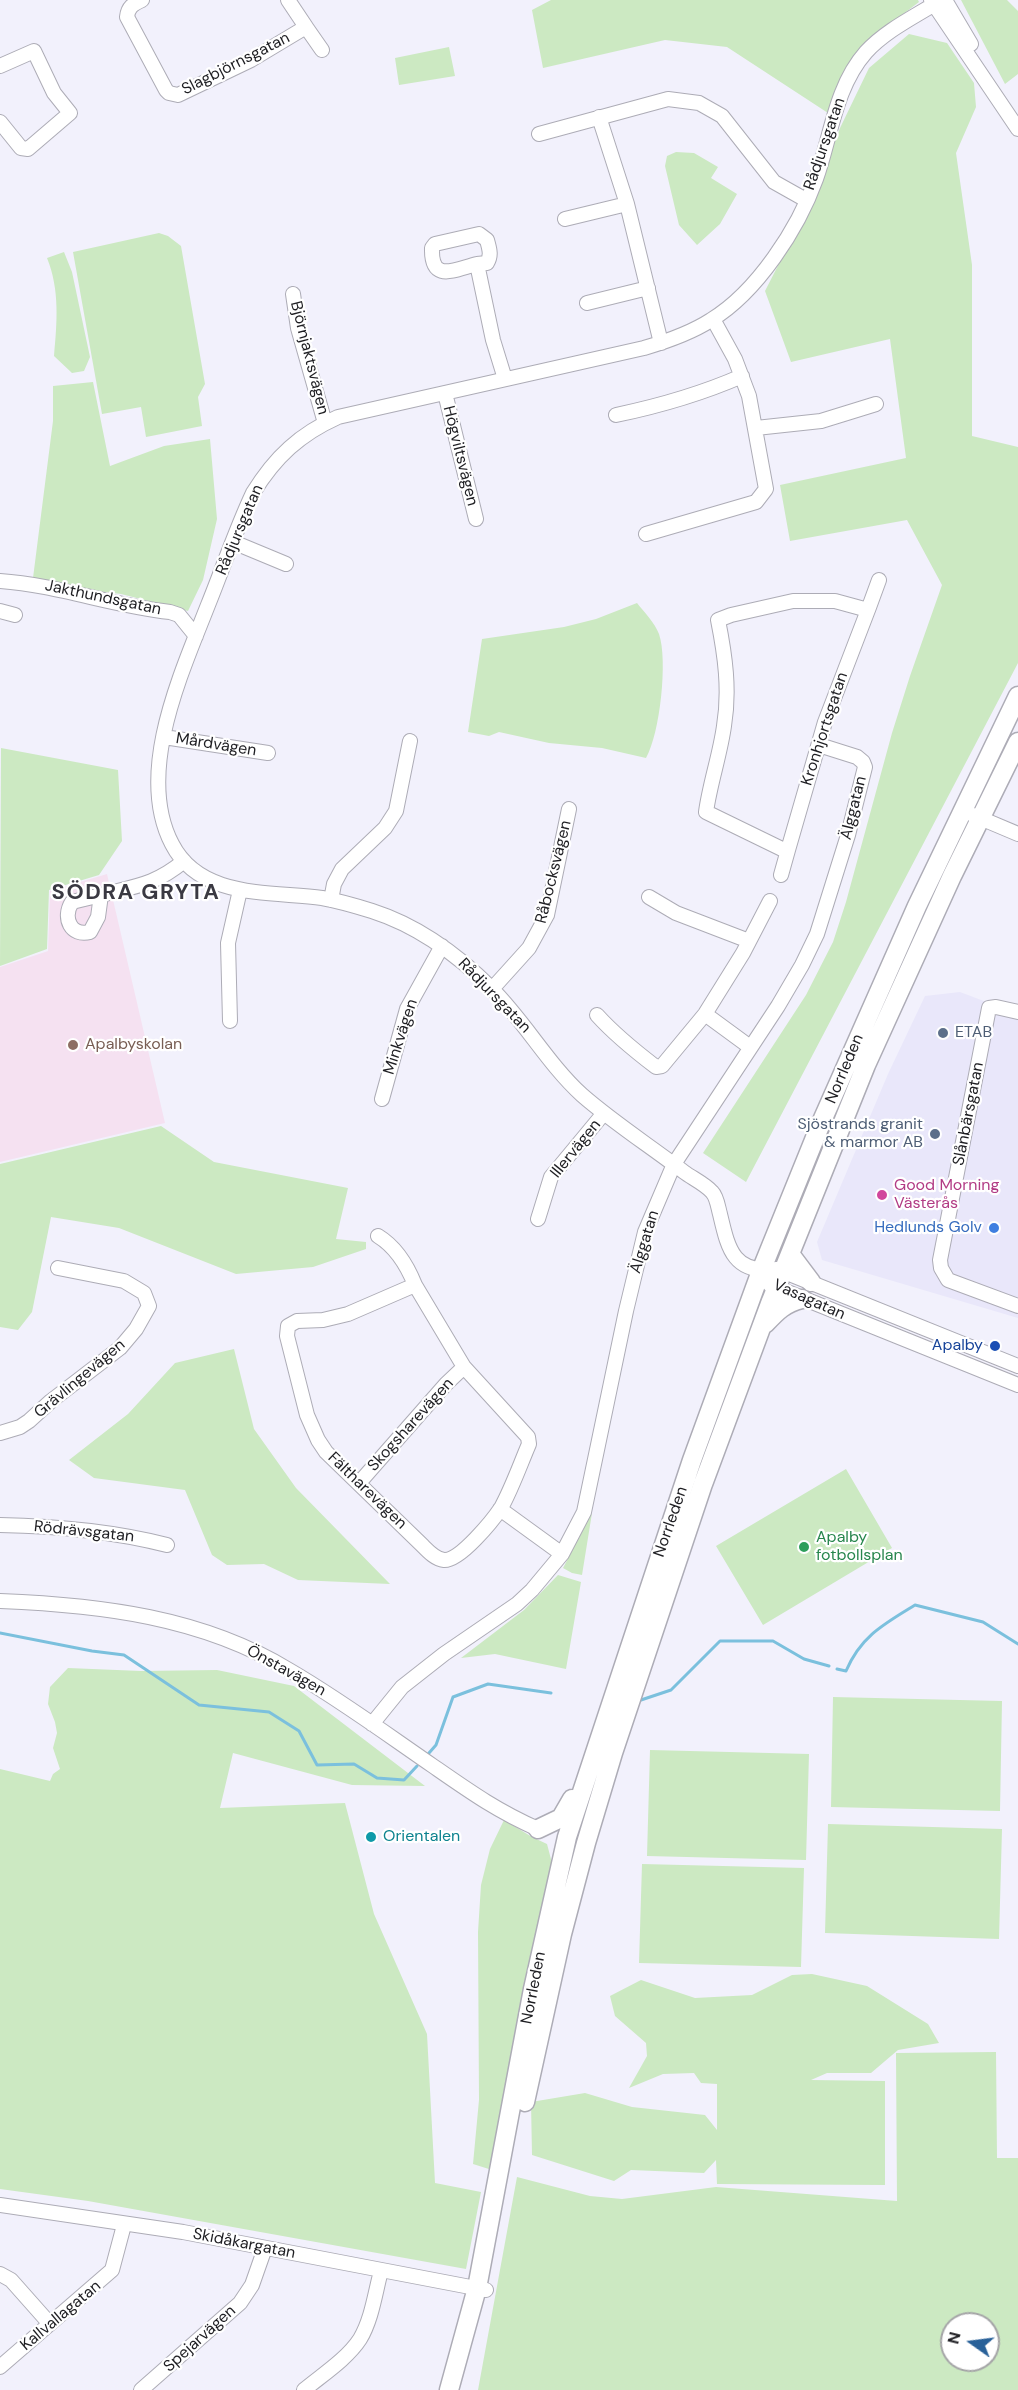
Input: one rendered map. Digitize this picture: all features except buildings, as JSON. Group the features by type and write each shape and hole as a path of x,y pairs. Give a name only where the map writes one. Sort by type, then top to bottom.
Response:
{"main road":[{"name":"Norrleden","path":"458,2390 500,2216 544,2014 586,1843 613,1753 703,1484 760,1329 866,1065 947,886 1018,696"},
{"name":"Norrleden","path":"449,2390 481,2289 533,1989 567,1837 692,1460 761,1271 866,1018 972,814 1018,742"},
{"path":"790,1254 811,1282"},
{"path":"760,1329 780,1308 802,1299"},
{"path":"538,1829 561,1818 570,1805 577,1786 586,1778"},
{"path":"538,1829 586,1843"},
{"path":"538,1829 556,1848 561,1863"}],"street":[{"name":"Slagbjörnsgatan","path":"142,0 132,5 127,17 166,90 178,95 251,60 306,27"},
{"name":"Slagbjörnsgatan","path":"288,0 322,50"},
{"path":"938,1 1018,129"},
{"name":"Rådjursgatan","path":"761,1271 738,1262 729,1249 713,1192 604,1113 566,1080 515,1014 463,961 408,925 375,912 331,900 240,890 199,875 172,846 162,820 157,785 164,737 178,678 253,493 267,471 295,441 325,423 356,412 661,343 713,319 735,302 769,262 798,218 816,179 842,92 866,52 938,1"},
{"path":"0,66 34,51 54,93 70,113 28,149 21,148 0,122"},
{"path":"539,134 668,99 699,103 722,116 774,182 806,200"},
{"path":"599,117 627,204 661,343"},
{"path":"565,219 627,204"},
{"path":"477,264 493,340 505,379"},
{"path":"587,303 648,288"},
{"name":"Björnjaktsvägen","path":"293,294 295,317 325,423"},
{"path":"646,534 756,502 763,495 766,484 756,428 742,376 713,319"},
{"path":"616,415 681,399 713,389 742,376"},
{"name":"Högviltsvägen","path":"445,393 476,519"},
{"path":"756,428 821,421 876,404"},
{"path":"233,542 286,564"},
{"name":"Kronhjortsgatan","path":"781,875 832,702 879,580"},
{"name":"Jakthundsgatan","path":"0,581 41,585 109,602 170,612 179,615 196,636"},
{"path":"788,850 777,849 706,812 725,725 724,651 717,620 793,601 835,601 868,610"},
{"path":"0,611 15,615"},
{"name":"Mårdvägen","path":"164,737 268,753"},
{"path":"331,900 334,884 342,869 385,828 396,811 410,741"},
{"name":"Älggatan","path":"372,1724 402,1687 444,1654 517,1604 532,1590 562,1554 584,1512 645,1232 674,1164 792,981 817,934 848,835 865,767 857,757 819,745"},
{"name":"Råbocksvägen","path":"492,989 529,948 547,915 569,809"},
{"path":"972,814 1018,834"},
{"path":"102,895 137,888 168,875 184,861"},
{"path":"230,1021 228,944 240,890"},
{"path":"649,897 676,913 749,941"},
{"path":"597,1015 613,1033 657,1067 662,1066 705,1014 770,901"},
{"name":"Minkvägen","path":"382,1098 407,1009 442,946"},
{"name":"Slånbärsgatan","path":"1018,1012 996,1007 989,1008 940,1260 941,1268 948,1280 1018,1306"},
{"path":"705,1014 750,1047"},
{"name":"Illervägen","path":"538,1219 550,1177 604,1113"},
{"name":"Fältharevägen","path":"378,1236 389,1244 400,1257 464,1367 528,1437 525,1454 500,1509 470,1545 451,1559 445,1560 435,1557 326,1452 307,1414 287,1336 288,1326 297,1321 323,1320 348,1314 415,1285"},
{"name":"Grävlingevägen","path":"0,1433 20,1427 29,1421 51,1401 120,1348 136,1329 149,1306 144,1293 124,1281 58,1268"},
{"name":"Vasagatan","path":"761,1271 770,1286 779,1280 811,1282 1018,1366"},
{"name":"Vasagatan","path":"779,1280 802,1299 1018,1385"},
{"name":"Skogsharevägen","path":"359,1483 446,1384 464,1367"},
{"path":"500,1509 562,1554"},
{"name":"Rödrävsgatan","path":"0,1525 60,1526 167,1545"},
{"name":"Önstavägen","path":"0,1601 65,1604 108,1609 176,1623 249,1649 287,1668 496,1809 538,1829"},
{"name":"Skidåkargatan","path":"0,2205 183,2232 481,2289"},
{"name":"Kallvallagatan","path":"0,2367 112,2270 124,2224"},
{"name":"Spejarvägen","path":"141,2390 240,2303 252,2285 265,2248"},
{"path":"304,2390 353,2349 367,2325 381,2271"},
{"path":"0,2274 11,2280 50,2324"}],"shaded area":[{"name":"Apalbyskolan","path":"107,874 165,1123 0,1162 0,967 48,951 50,891"},
{"path":"960,992 1018,1014 1018,1318 822,1260 817,1242 888,1074 925,996"}],"green space":[{"path":"551,0 918,0 919,2 864,44 828,113 727,47 665,40 543,68 532,10"},
{"path":"961,0 1007,0 1018,11 1018,74 1005,84"},
{"path":"909,34 947,43 974,83 976,107 956,153 972,265 972,436 1018,447 1018,663 746,1182 703,1153 806,995 833,942 892,733 942,585 907,520 790,541 780,485 906,458 890,339 791,362 765,291 814,195 840,128 869,68"},
{"path":"449,47 455,76 399,85 395,58"},
{"path":"676,152 694,153 718,167 711,178 737,194 720,224 697,245 679,225 665,166 667,156"},
{"path":"159,233 168,236 181,246 205,384 198,397 202,426 146,437 141,407 102,414 73,252"},
{"path":"64,252 72,272 90,357 84,371 72,373 54,356 57,319 56,294 47,258"},
{"path":"93,382 110,466 164,446 210,439 217,519 203,580 188,611 121,594 72,588 33,578 53,421 53,386"},
{"path":"637,603 659,634 663,661 659,715 646,758 602,748 549,743 499,732 489,736 468,732 482,639 564,627 596,619"},
{"path":"1,748 118,770 122,841 99,875 49,890 47,949 0,966"},
{"path":"161,1126 214,1162 348,1188 336,1239 366,1242 366,1249 313,1267 236,1274 119,1228 51,1217 32,1312 18,1330 0,1327 0,1164"},
{"path":"234,1349 254,1429 296,1488 390,1584 298,1580 264,1564 227,1565 212,1555 185,1490 94,1478 69,1460 128,1414 175,1363"},
{"name":"Apalby fotbollsplan","path":"846,1469 892,1548 763,1625 716,1546"},
{"path":"592,1513 582,1575 572,1573 563,1568"},
{"path":"558,1575 581,1582 566,1669 495,1654 461,1658 524,1610"},
{"path":"68,1668 141,1671 217,1670 294,1686 425,1786 352,1785 233,1753 220,1808 345,1803 374,1914 427,2034 435,2183 481,2192 466,2269 88,2201 0,2189 0,1769 50,1781 53,1774 60,1769 53,1748 57,1733 55,1722 48,1704 50,1687"},
{"path":"833,1697 1002,1701 1000,1811 831,1807"},
{"path":"650,1750 809,1754 806,1860 647,1856"},
{"path":"504,1820 547,1844 552,1863 492,2170 473,2164 479,2100 478,1932 481,1885 490,1849"},
{"path":"828,1824 1002,1829 999,1939 825,1933"},
{"path":"642,1864 804,1868 801,1967 639,1963"},
{"path":"812,1974 867,1986 928,2024 939,2043 898,2050 871,2073 827,2073 811,2080 885,2081 885,2185 717,2184 716,2160 704,2173 631,2170 614,2181 532,2155 531,2102 585,2093 632,2107 705,2115 717,2130 717,2084 701,2083 694,2073 663,2074 629,2088 647,2056 646,2043 615,2016 610,1996 641,1980 695,1998 752,1995 792,1975"},
{"path":"996,2052 997,2158 1018,2158 1018,2390 478,2390 517,2177 590,2196 622,2199 716,2187 897,2201 896,2053"}],"waterway":[{"path":"837,1669 846,1671 859,1649 874,1632 915,1605 983,1622 1018,1644"},
{"path":"0,1633 124,1655 199,1705 269,1712 299,1731 317,1765 354,1764 377,1778 404,1780 417,1766"},
{"path":"641,1700 671,1690 720,1641 773,1641 804,1659 829,1666"},
{"path":"429,1753 436,1745 453,1697 488,1684 551,1693"}],"place":[{"name":"ETAB","path":"943,1033"},
{"name":"Apalbyskolan","path":"73,1045"},
{"name":"Sjöstrands granit & marmor AB","path":"935,1134"},
{"name":"Good Morning Västerås","path":"882,1195"},
{"name":"Hedlunds Golv","path":"994,1228"},
{"name":"Apalby","path":"995,1346"},
{"name":"Apalby fotbollsplan","path":"804,1547"},
{"name":"Orientalen","path":"371,1837"}],"district":[{"name":"SÖDRA GRYTA","path":"136,893"}]}
